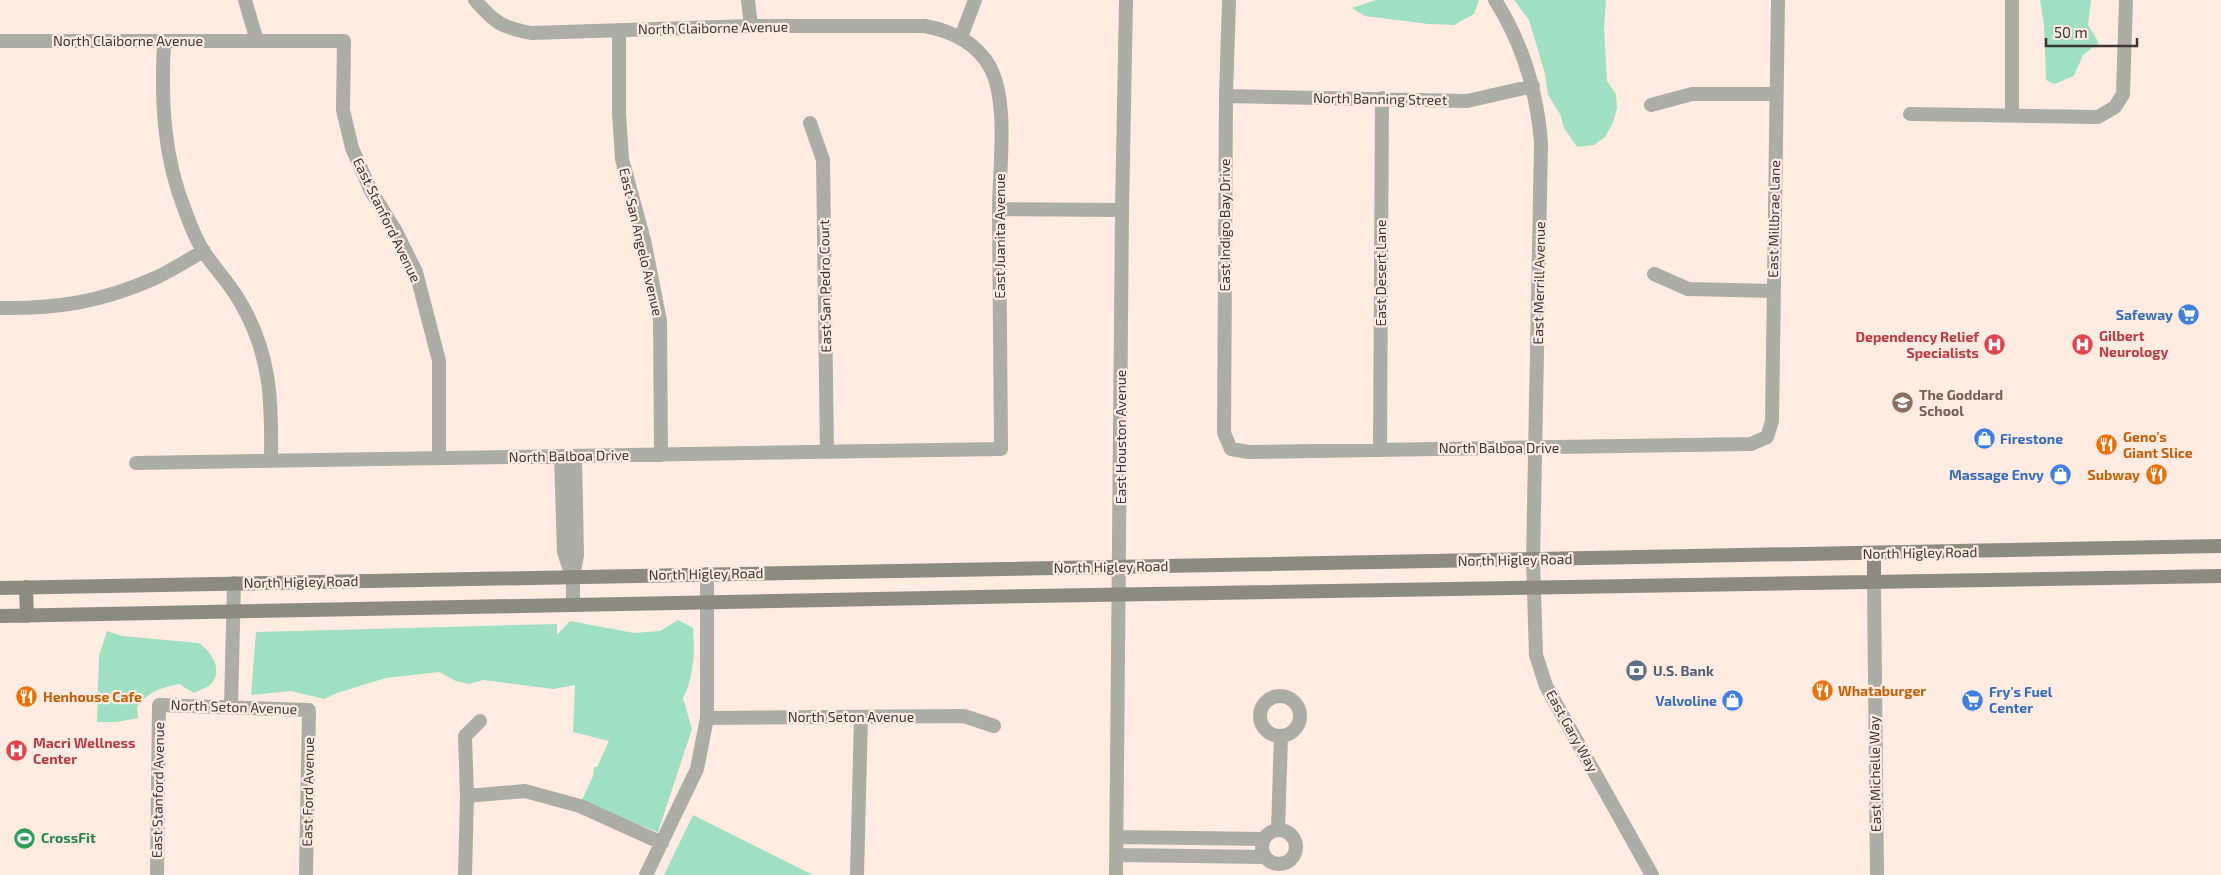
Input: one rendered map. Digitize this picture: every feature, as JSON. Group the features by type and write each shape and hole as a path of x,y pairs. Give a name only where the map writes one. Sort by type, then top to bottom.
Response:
{"main road":[{"name":"North Higley Road","path":"0,588 2221,546"},
{"path":"1874,554 1874,582"},
{"name":"North Higley Road","path":"0,616 1120,595 1534,581 1874,582 2221,576"},
{"path":"26,587 27,616"}],"street":[{"path":"245,0 257,41"},
{"name":"North Claiborne Avenue","path":"475,0 488,14 506,28 531,33 751,26 925,26 944,30 961,37"},
{"path":"748,0 751,26"},
{"path":"961,37 975,0"},
{"name":"East Houston Avenue","path":"1116,875 1122,210 1126,0"},
{"name":"East Indigo Bay Drive","path":"1229,0 1226,96 1224,433 1231,449"},
{"name":"East Merrill Avenue","path":"1495,0 1518,44 1533,86 1539,114 1541,168 1534,581"},
{"name":"East Millbrae Lane","path":"1767,437 1772,422 1778,0"},
{"path":"2012,0 2012,116"},
{"path":"1910,114 2098,118 2115,107 2123,94 2125,82 2126,0"},
{"name":"East San Angelo Avenue","path":"619,30 619,114 622,159 644,240 660,321 661,454"},
{"name":"East Juanita Avenue","path":"961,37 978,51 990,67 998,88 1001,111 999,209 1001,449"},
{"name":"North Claiborne Avenue","path":"0,41 344,41"},
{"path":"164,41 162,93 166,144 177,188 204,251 239,300 256,334 267,371 272,406 271,461"},
{"name":"East Stanford Avenue","path":"344,41 343,110 352,148 371,191 395,230 416,272 439,361 439,458"},
{"name":"North Banning Street","path":"1226,96 1468,101 1533,86"},
{"path":"1651,105 1692,94 1776,94"},
{"name":"East Desert Lane","path":"1380,449 1382,98"},
{"name":"East San Pedro Court","path":"810,123 823,160 827,452"},
{"path":"999,209 1122,210"},
{"path":"0,308 39,309 80,303 122,291 155,278 204,251"},
{"path":"1654,274 1688,289 1773,291"},
{"name":"North Balboa Drive","path":"1231,449 1250,452 1751,444 1767,437"},
{"name":"North Balboa Drive","path":"136,463 1001,449"},
{"path":"561,456 564,552 572,577"},
{"path":"573,605 572,577 577,555 575,456"},
{"path":"646,875 697,769 707,718 707,574"},
{"name":"East Gary Way","path":"1534,581 1536,655 1541,674 1652,875"},
{"name":"East Michelle Way","path":"1874,582 1877,875"},
{"path":"231,707 234,583"},
{"name":"East Stanford Avenue","path":"157,875 159,705"},
{"name":"North Seton Avenue","path":"159,705 309,710"},
{"name":"East Ford Avenue","path":"306,875 309,710"},
{"name":"North Seton Avenue","path":"707,718 964,716 994,726"},
{"path":"857,875 861,717"},
{"path":"465,875 467,796 465,736 480,721"},
{"path":"1278,830 1280,736"},
{"path":"467,796 525,790 580,806 662,843"},
{"path":"1278,830 1288,833 1292,837 1295,847 1292,857 1279,869 1265,857 1262,848 1264,839 1270,833 1278,830"},
{"path":"1116,837 1264,839"},
{"path":"1116,855 1265,857"}],"green space":[{"path":"1376,0 1479,0 1474,14 1454,25 1428,24 1365,16 1352,8"},
{"path":"1514,0 1606,0 1604,29 1607,81 1616,94 1617,108 1613,123 1605,137 1594,145 1577,147 1564,128 1560,114 1548,95 1545,74 1529,20"},
{"path":"2040,0 2091,0 2088,25 2099,43 2083,55 2074,76 2054,84 2046,80 2044,25"},
{"path":"678,620 693,628 693,664 687,690 683,698 692,729 658,832 581,802 593,776 594,767 597,767 609,741 573,732 575,685 553,689 483,680 469,684 456,681 439,672 386,678 337,693 324,699 291,691 251,695 256,632 557,624 557,635 570,621 634,633 660,631"},
{"path":"107,631 122,636 199,643 208,651 214,661 216,666 215,678 206,688 194,693 179,684 156,691 146,697 137,707 138,718 117,722 97,722 99,656"},
{"path":"693,815 813,875 664,875"}],"place":[{"name":"Safeway","path":"2189,315"},
{"name":"Gilbert Neurology","path":"2083,344"},
{"name":"Dependency Relief Specialists","path":"1995,345"},
{"name":"The Goddard School","path":"1903,403"},
{"name":"Firestone","path":"1984,439"},
{"name":"Geno's Giant Slice","path":"2107,445"},
{"name":"Massage Envy","path":"2060,475"},
{"name":"Subway","path":"2156,475"},
{"name":"U.S. Bank","path":"1637,671"},
{"name":"Whataburger","path":"1822,691"},
{"name":"Henhouse Cafe","path":"27,697"},
{"name":"Fry's Fuel Center","path":"1973,700"},
{"name":"Valvoline","path":"1733,701"},
{"name":"Macri Wellness Center","path":"17,751"},
{"name":"CrossFit","path":"25,838"}]}
